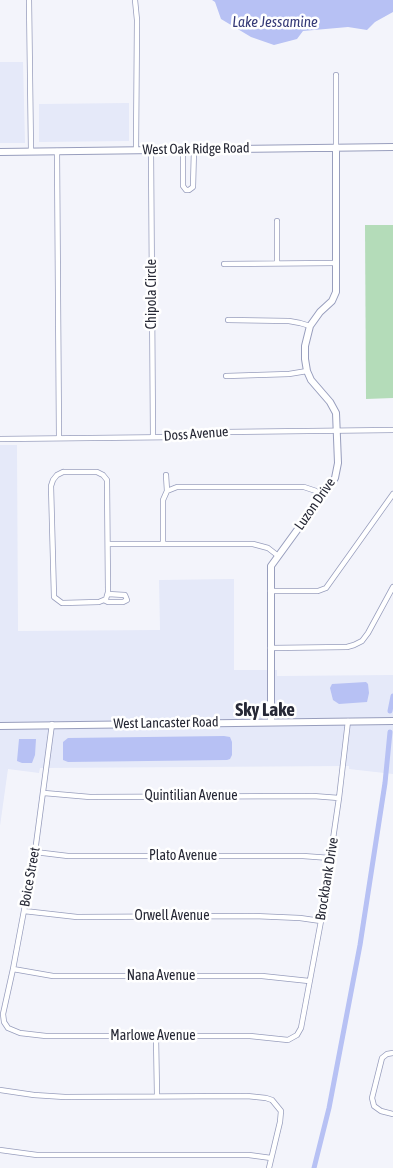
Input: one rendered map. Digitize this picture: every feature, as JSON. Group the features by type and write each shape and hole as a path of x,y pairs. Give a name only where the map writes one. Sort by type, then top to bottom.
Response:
{"street":[{"path":"29,0 31,151"},
{"path":"135,0 137,20 136,150"},
{"path":"336,75 336,148"},
{"name":"West Oak Ridge Road","path":"0,152 393,147"},
{"name":"Luzon Drive","path":"271,722 271,566 335,478 338,463 336,413 307,371 305,346 310,326 320,312 332,301 336,292 336,148"},
{"path":"183,149 183,186 186,190 190,190 193,187 194,149"},
{"name":"Chipola Circle","path":"151,150 153,437"},
{"path":"58,151 59,438"},
{"path":"277,221 277,264"},
{"path":"224,264 336,263"},
{"path":"228,320 288,321 310,326"},
{"path":"226,376 289,374 307,371"},
{"name":"Doss Avenue","path":"0,439 182,437 223,432 393,430"},
{"path":"63,472 97,472 107,480 108,544 108,594 104,600 96,603 62,603 54,597 51,486 57,475 63,472"},
{"path":"164,543 163,500 167,491 166,475"},
{"path":"167,491 177,488 304,487 316,491 323,496"},
{"path":"270,591 318,591 326,588 393,494"},
{"path":"108,544 253,544 268,548 278,555"},
{"path":"270,648 347,647 354,645 362,641 368,633 393,587"},
{"path":"104,600 108,602 128,600 124,595 108,594"},
{"name":"Brockbank Drive","path":"297,1035 301,1028 321,921 348,721"},
{"name":"West Lancaster Road","path":"0,726 393,721"},
{"name":"Boice Street","path":"8,1028 4,1022 3,1014 35,852 52,724"},
{"name":"Quintilian Avenue","path":"44,793 90,797 313,796 339,798"},
{"name":"Plato Avenue","path":"35,852 68,856 303,856 330,858"},
{"name":"Orwell Avenue","path":"24,911 77,916 254,916 321,921"},
{"name":"Nana Avenue","path":"13,969 53,976 262,976 309,982"},
{"name":"Marlowe Avenue","path":"8,1028 20,1033 46,1036 250,1036 288,1040 297,1035"},
{"path":"156,1036 157,1095"},
{"path":"393,1053 387,1054 380,1064 372,1098 374,1106 380,1111 393,1114"},
{"path":"0,1090 34,1095 248,1096 272,1100 281,1111 269,1168"},
{"path":"0,1150 37,1155 249,1155 271,1158"}],"shaded area":[{"path":"0,62 23,62 25,143 0,143"},
{"path":"129,103 129,141 39,142 39,104"},
{"path":"0,445 17,445 18,631 160,630 159,580 234,579 234,670 277,670 277,676 393,675 393,774 349,769 349,766 40,768 39,773 8,769 0,826"}],"green space":[{"path":"365,225 393,225 393,398 366,399"}],"water":[{"name":"Lake Jessamine","path":"212,0 393,0 393,12 375,22 367,30 348,27 303,31 297,39 274,45 251,37 221,19 215,2"},
{"path":"366,682 369,693 367,702 339,704 333,700 330,688 332,684"},
{"path":"230,737 232,742 232,755 227,760 68,762 63,760 63,742 68,738"},
{"path":"19,739 36,739 35,755 32,763 17,761"}],"waterway":[{"path":"390,711 393,696"},
{"path":"314,1168 329,1108 360,945 385,783 390,732"}],"district":[{"name":"Sky Lake","path":"265,710"}]}
